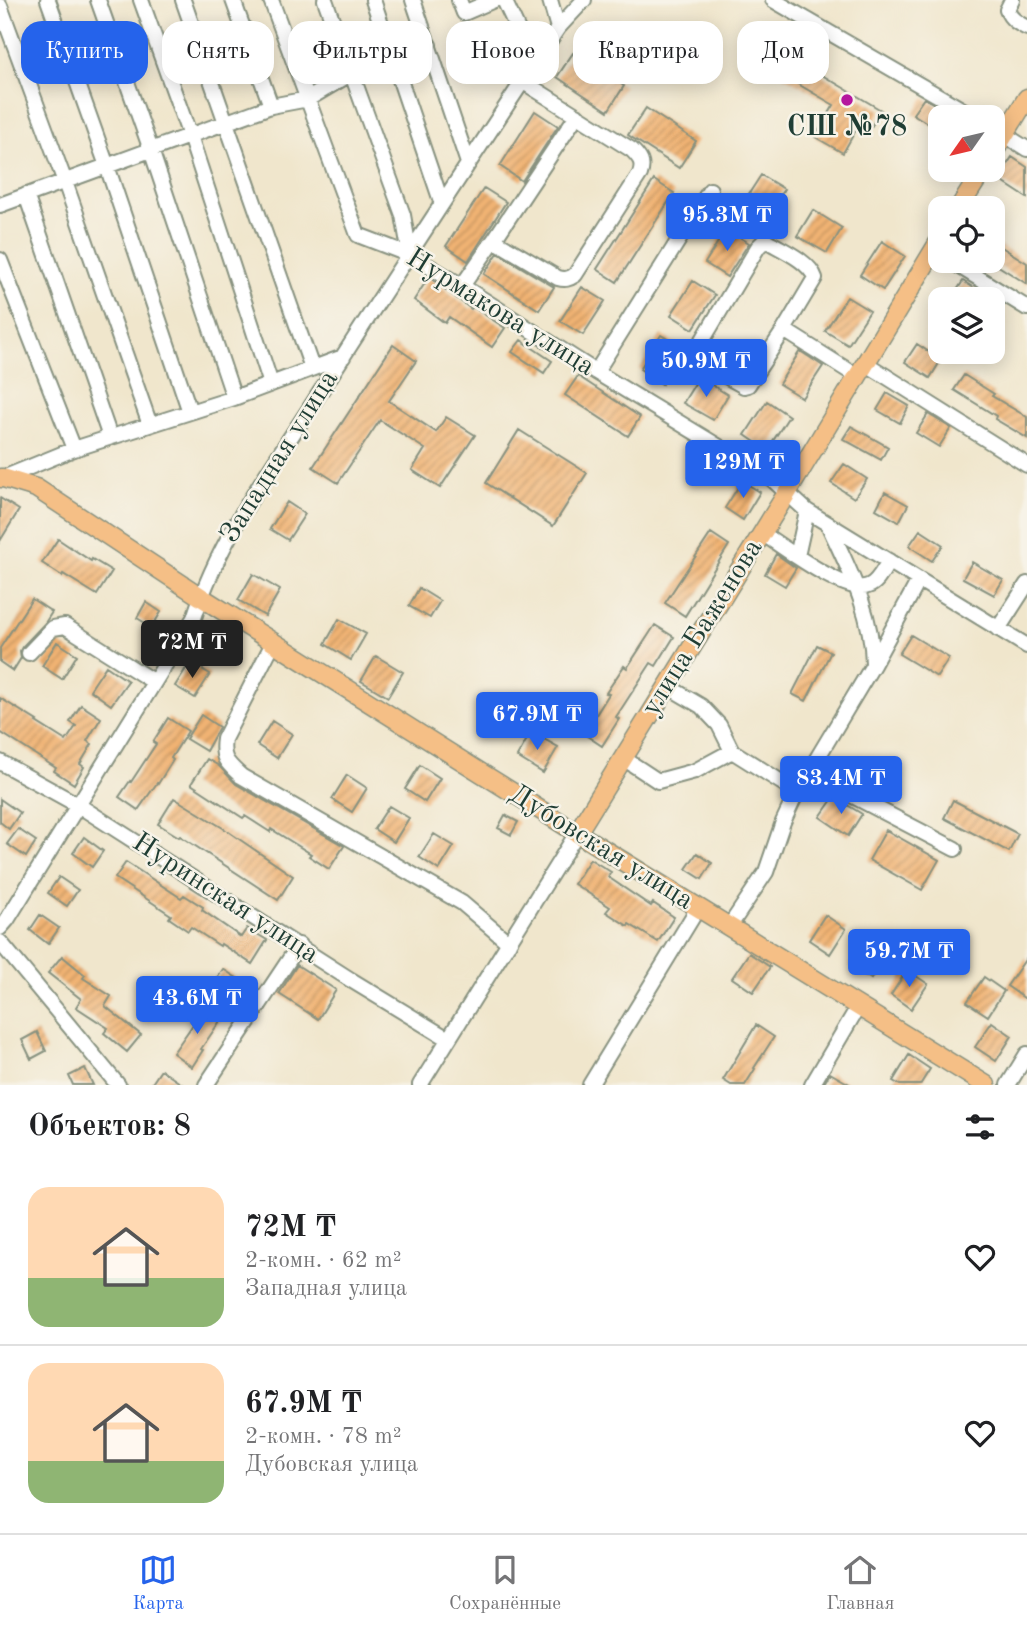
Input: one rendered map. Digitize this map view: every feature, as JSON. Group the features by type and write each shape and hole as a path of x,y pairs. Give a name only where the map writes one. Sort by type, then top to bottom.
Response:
{"main road":[{"path":"1005,123 1027,98"},
{"name":"улица Баженова","path":"576,833 928,264"},
{"name":"Дубовская улица","path":"2,478 37,488 273,643 986,1085"}],"street":[{"path":"48,0 190,412"},
{"path":"98,0 234,398"},
{"path":"141,0 190,136 271,384"},
{"path":"183,0 228,122 312,368"},
{"path":"233,0 271,106"},
{"name":"Нурмакова улица","path":"271,0 358,234 410,255 462,286 596,372 772,479 807,511 827,524 1027,646"},
{"path":"325,0 333,21"},
{"path":"373,0 380,21"},
{"path":"413,0 421,21"},
{"path":"459,0 464,13 494,0"},
{"path":"504,0 514,21"},
{"path":"550,0 556,21"},
{"name":"Западная улица","path":"559,27 584,0"},
{"path":"773,0 954,105"},
{"path":"1012,0 1007,10 1009,15 1027,29"},
{"path":"0,6 65,181 150,425"},
{"path":"432,53 468,163"},
{"path":"0,205 271,106 308,99 333,84"},
{"path":"356,84 403,215 410,255"},
{"path":"402,84 442,204"},
{"name":"Западная улица","path":"0,928 8,920 194,618 211,573 240,517 521,84"},
{"path":"494,240 558,278 570,278 575,275 643,166 632,150 525,84"},
{"path":"462,286 577,115"},
{"path":"1005,135 1027,149"},
{"path":"596,372 710,190"},
{"path":"26,195 110,437"},
{"path":"764,242 769,242 808,266 815,278 784,330 746,386 695,357 751,258 764,242"},
{"path":"0,260 74,449"},
{"path":"970,273 1027,308"},
{"path":"784,330 861,370 1027,465"},
{"path":"2,478 74,449 234,398 343,357"},
{"path":"797,556 807,511"},
{"path":"827,524 869,622 873,665"},
{"path":"762,533 830,577 856,587 871,586 889,561"},
{"path":"729,927 766,872 783,822 797,792 873,665 919,580"},
{"path":"998,629 1027,584"},
{"path":"29,653 53,628 65,626 154,682"},
{"path":"273,643 224,739 222,751 228,764 241,776 462,904 509,943"},
{"path":"667,686 701,706 719,726 732,751 797,792"},
{"path":"623,758 658,782 695,771 732,751"},
{"name":"Нуринская улица","path":"0,762 78,805 448,1039"},
{"path":"809,773 955,849"},
{"name":"улица Баженова","path":"420,1085 576,833"},
{"path":"590,1085 698,908"},
{"path":"0,942 118,1085"},
{"path":"206,1085 299,945"},
{"path":"812,1085 858,1007"},
{"path":"1008,1085 1027,1054"}],"building":[{"path":"573,53 573,84 624,86 608,111 559,78"},
{"path":"829,79 881,110 871,127 861,121 843,153 815,137 834,105 798,84 829,84"},
{"path":"924,98 936,105 928,105 928,123 913,114"},
{"path":"646,108 696,141 679,168 628,135"},
{"path":"535,111 558,126 522,181 500,166"},
{"path":"1012,157 1027,167 1027,198 1003,182 1005,182 1005,168"},
{"path":"761,175 784,189 762,223 739,209"},
{"path":"654,180 674,193 617,282 597,269"},
{"path":"484,188 506,202 468,261 446,246"},
{"path":"813,210 842,228 827,253 797,236"},
{"path":"726,229 749,243 727,277 705,263"},
{"path":"882,241 905,256 883,290 860,275"},
{"path":"1005,249 1027,263 1027,284 1005,270"},
{"path":"498,253 554,287 539,310 484,274"},
{"path":"429,277 471,309 473,307 505,328 492,347 449,317 445,323 414,300"},
{"path":"693,281 715,295 693,329 671,315"},
{"path":"963,281 972,287 959,287"},
{"path":"582,287 605,301 583,335 560,321"},
{"path":"847,297 870,311 848,345 825,331"},
{"path":"661,335 684,349 662,384 640,369"},
{"path":"521,340 552,361 544,373 512,352"},
{"path":"917,344 928,351 928,364 939,364 930,378 905,362"},
{"path":"393,345 416,361 389,401 436,432 446,417 475,435 440,488 412,470 425,449 380,420 338,483 313,467"},
{"path":"800,351 823,366 802,398 779,384"},
{"path":"964,375 1027,417 1027,438 954,390"},
{"path":"578,376 640,417 628,436 565,395"},
{"path":"699,377 728,395 713,420 683,403"},
{"path":"887,393 909,406 900,423 877,410"},
{"path":"767,401 789,416 767,450 745,435"},
{"path":"928,414 951,428 939,447 916,433"},
{"path":"851,426 888,447 881,460 843,439"},
{"path":"519,430 587,473 553,526 486,483"},
{"path":"844,464 867,479 854,498 831,483"},
{"path":"742,481 760,492 743,520 725,508"},
{"path":"885,492 908,505 899,522 876,509"},
{"path":"0,498 19,510 0,541"},
{"path":"287,502 305,514 288,540 270,529"},
{"path":"920,530 943,545 932,561 909,546"},
{"path":"711,533 729,545 685,616 665,603"},
{"path":"58,539 91,561 92,559 112,571 97,595 42,563"},
{"path":"776,554 796,568 785,586 765,574"},
{"path":"972,562 1003,580 994,595 963,578"},
{"path":"253,574 280,590 265,616 238,600"},
{"path":"419,588 440,601 430,618 409,606"},
{"path":"32,599 52,612 22,647 21,658 13,671 0,662 0,648"},
{"path":"146,602 161,612 152,627 137,618"},
{"path":"339,619 366,634 351,660 325,644"},
{"path":"655,625 674,637 656,666 651,663 616,717 619,719 602,746 584,734 609,694 606,693 624,666 627,668"},
{"path":"911,635 949,658 937,677 899,654"},
{"path":"57,642 77,655 62,679 42,666"},
{"path":"817,645 831,652 806,701 792,694"},
{"path":"376,656 403,672 388,697 361,681"},
{"path":"190,662 210,674 195,698 175,686"},
{"path":"106,666 128,681 111,705 90,690"},
{"path":"0,698 66,741 76,726 70,722 81,705 101,718 87,741 92,744 80,764 84,767 74,784 54,771 56,768 0,732"},
{"path":"201,715 219,727 206,751 186,739"},
{"path":"168,718 188,731 158,784 138,810 119,797 156,744 153,742"},
{"path":"272,721 292,734 277,758 257,745"},
{"path":"531,732 558,747 543,773 517,757"},
{"path":"207,759 219,766 236,784 344,846 329,869 309,856 311,854 271,829 270,832 245,816 243,818 191,784"},
{"path":"420,765 440,778 425,802 405,789"},
{"path":"347,775 367,788 352,812 332,799"},
{"path":"834,797 862,814 848,836 820,817"},
{"path":"174,798 293,876 278,900 158,824"},
{"path":"0,799 20,813 9,829 0,822"},
{"path":"953,800 1018,834 1009,852 944,818"},
{"path":"389,806 409,818 394,842 374,829"},
{"path":"505,815 518,822 511,835 498,828"},
{"path":"18,829 36,841 26,857 7,844"},
{"path":"886,830 939,860 922,890 869,860"},
{"path":"434,834 454,846 439,870 419,857"},
{"path":"84,837 103,851 92,867 73,853"},
{"path":"697,853 712,863 702,879 686,869"},
{"path":"590,859 611,872 608,877 651,906 653,903 674,917 658,942 606,912 610,907 574,884"},
{"path":"126,862 181,898 184,895 203,907 202,910 241,937 247,928 267,940 252,964 191,927 188,931 169,918 171,915 115,878"},
{"path":"59,877 78,890 67,906 48,893"},
{"path":"40,915 59,928 48,944 30,930"},
{"path":"825,915 846,929 830,954 809,940"},
{"path":"867,940 887,954 871,979 850,965"},
{"path":"749,953 770,967 753,992 732,978"},
{"path":"62,956 85,975 83,978 111,996 105,1006 141,1035 127,1052 104,1033 108,1028 76,1007 81,999 48,973"},
{"path":"1027,957 1027,1000 1007,986"},
{"path":"297,965 336,990 318,1019 279,994"},
{"path":"223,969 243,982 232,999 212,985"},
{"path":"907,970 928,984 911,1009 891,995"},
{"path":"984,977 1004,991 988,1016 967,1002"},
{"path":"202,1005 222,1018 192,1067 173,1053 194,1023 191,1021"},
{"path":"992,1022 1012,1036 996,1061 975,1047"},
{"path":"756,1025 774,1037 745,1085 731,1085 723,1080"},
{"path":"37,1032 46,1051 31,1059 22,1040"},
{"path":"909,1055 930,1069 920,1085 900,1085 893,1081"},
{"path":"85,1068 93,1085 73,1085 69,1076"},
{"path":"161,1070 183,1085 151,1085"},
{"path":"830,1073 851,1085 823,1085"}],"place":[{"name":"СШ №78","path":"847,100"}]}
